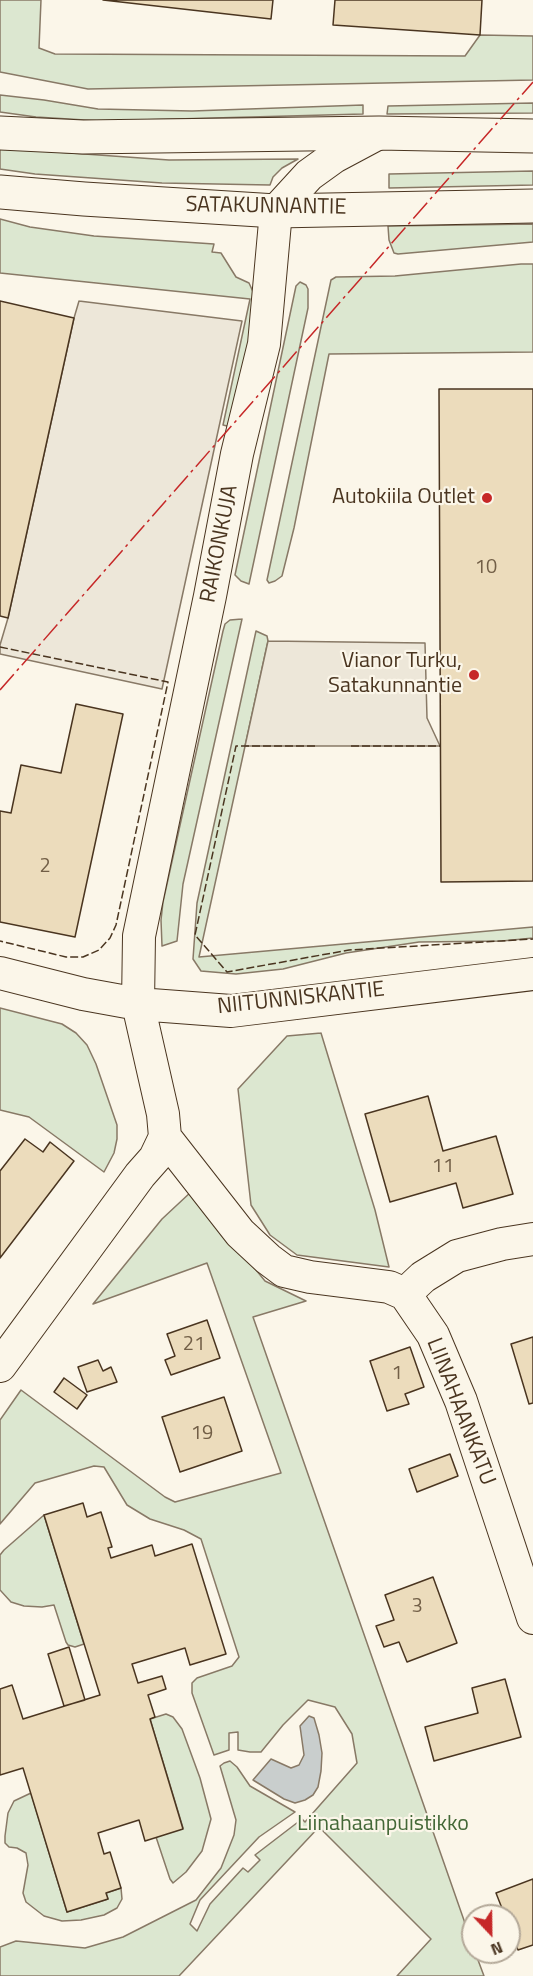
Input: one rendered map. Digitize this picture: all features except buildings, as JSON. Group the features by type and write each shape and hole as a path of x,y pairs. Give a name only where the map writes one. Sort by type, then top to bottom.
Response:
{"main road":[{"path":"0,133 83,138 379,133 533,136"},
{"name":"SATAKUNNANTIE","path":"0,192 84,200 276,211 533,206"}],"street":[{"path":"276,211 309,175 334,157 379,133"},
{"name":"RAIKONKUJA","path":"138,1004 139,936 210,596 237,453 264,344 276,211"},
{"name":"NIITUNNISKANTIE","path":"0,974 83,994 138,1004 231,1011 533,974"},
{"path":"0,1366 155,1158 165,1137 163,1114 138,1004"},
{"path":"165,1137 240,1233 284,1271 310,1277 389,1287 405,1294 423,1277 457,1256 533,1239"},
{"name":"LIINAHAANKATU","path":"405,1294 433,1335 461,1401 533,1618"}],"green space":[{"path":"0,0 41,0 39,48 55,54 465,56 480,35 533,36 533,80 88,89 0,72"},
{"path":"0,95 98,109 192,111 363,105 363,114 101,121 0,112"},
{"path":"533,103 533,113 387,114 388,106"},
{"path":"0,148 169,160 298,159 282,168 273,177 270,185 162,183 35,174 0,169"},
{"path":"533,171 533,185 389,188 389,174"},
{"path":"0,219 30,227 94,236 214,244 212,252 221,253 236,277 249,283 254,294 252,326 232,421 227,426 223,425 250,299 0,273"},
{"path":"533,224 533,242 398,254 394,253 389,240 388,226"},
{"path":"533,264 533,352 329,354 282,576 269,583 267,580 331,280 336,277 395,276"},
{"path":"300,282 308,289 308,308 249,584 241,581 235,575 296,286"},
{"path":"242,619 183,884 177,941 162,946 163,902 223,631 225,624 230,620"},
{"path":"256,631 267,636 268,641 199,957 533,927 533,938 502,941 419,942 346,953 283,969 236,974 201,971 193,959 197,903"},
{"path":"0,1008 62,1024 76,1033 87,1045 117,1125 114,1153 104,1172 29,1117 0,1110"},
{"path":"321,1033 375,1210 389,1267 297,1255 270,1235 251,1205 238,1089 287,1036"},
{"name":"Liinahaanpuistikko","path":"192,1191 265,1281 306,1301 253,1317 461,1912 461,1964 480,1964 484,1976 397,1976 431,1939 319,1827 179,1976 0,1976 0,1947 16,1941 85,1948 123,1937 196,1900 221,1868 234,1835 236,1820 220,1766 224,1763 230,1761 250,1786 295,1812 259,1837 200,1900 190,1924 197,1931 210,1904 243,1868 248,1872 260,1860 255,1855 302,1819 305,1822 357,1763 352,1734 335,1707 308,1700 261,1752 238,1750 238,1732 229,1733 229,1750 214,1755 192,1693 192,1683 197,1678 232,1666 239,1657 201,1539 184,1530 150,1519 127,1505 104,1467 94,1466 35,1483 0,1524 0,1420 21,1390 165,1497 175,1502 281,1473 207,1263 93,1304 162,1219"},
{"path":"44,1515 84,1644 75,1647 66,1642 54,1605 24,1606 11,1602 0,1590 0,1555"},
{"path":"166,1714 173,1717 182,1729 200,1778 211,1819 202,1851 186,1872 173,1883 156,1837 183,1828 150,1719"},
{"path":"31,1793 67,1912 108,1899 106,1893 121,1888 122,1899 117,1908 104,1915 62,1921 44,1916 26,1902 23,1893 28,1865 26,1853 9,1847 5,1843 5,1836 8,1813 14,1801"}],"shaded area":[{"path":"79,301 242,321 162,689 0,654 0,645"},
{"path":"268,641 425,643 427,718 440,746 245,746"},
{"path":"309,1716 314,1718 319,1735 322,1753 321,1771 318,1787 313,1795 295,1803 253,1780 271,1759 291,1768 299,1765 304,1755 300,1726"}],"fence":[{"path":"0,647 168,682 116,925 110,938 99,950 83,957 66,957 0,941"},
{"path":"315,746 236,746 195,935 227,972 349,950 533,939"},
{"path":"351,746 440,746"}],"power":[{"path":"0,690 533,82"}],"place":[{"name":"Autokiila Outlet","path":"487,498"},
{"name":"Vianor Turku, Satakunnantie","path":"474,675"}]}
